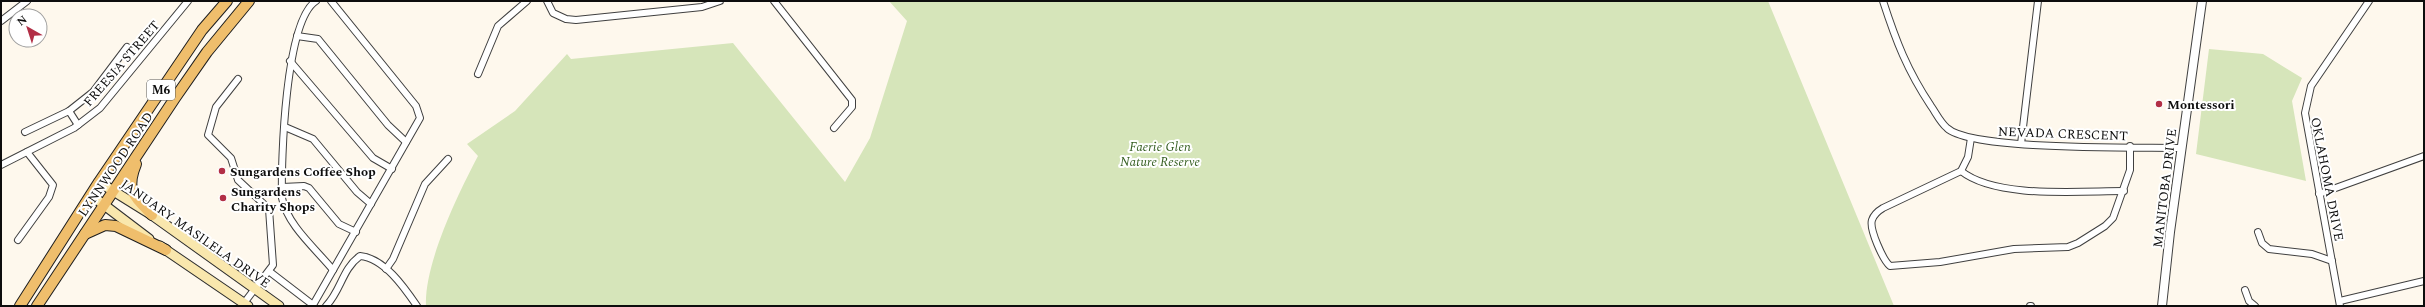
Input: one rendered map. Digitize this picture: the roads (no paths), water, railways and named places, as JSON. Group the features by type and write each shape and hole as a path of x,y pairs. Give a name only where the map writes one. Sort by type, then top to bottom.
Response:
{"main road":[{"name":"LYNNWOOD ROAD","path":"20,306 99,182 202,30 227,1"},
{"name":"LYNNWOOD ROAD","path":"37,306 102,205 207,52 249,1"},
{"path":"152,215 134,195 130,184 136,165 153,130"},
{"name":"JANUARY MASILELA DRIVE","path":"99,182 152,215 279,306"},
{"path":"91,195 102,205 246,305"},
{"path":"82,236 105,224 116,226 166,250"}],"street":[{"path":"1,21 27,1"},
{"name":"FREESIA STREET","path":"1,165 78,125 109,98 188,1"},
{"path":"316,1 310,5 297,36 290,61 282,187 284,210 333,270"},
{"path":"270,272 313,305 420,118 420,113 331,1"},
{"path":"548,1 553,13 566,19 576,20 702,7 720,1"},
{"path":"774,1 852,100 852,107 834,128"},
{"name":"NEVADA CRESCENT","path":"1883,1 1914,81 1946,127 1961,136 2021,144 2181,148"},
{"path":"2021,144 2038,1"},
{"name":"MANITOBA DRIVE","path":"2162,306 2181,148 2202,1"},
{"name":"OKLAHOMA DRIVE","path":"2340,304 2305,122 2306,100 2317,77 2369,1"},
{"path":"478,74 498,26 523,2"},
{"path":"297,36 314,38 322,43 388,125 406,142"},
{"path":"25,132 70,111 93,92 126,47"},
{"path":"290,61 373,158 392,169"},
{"path":"238,79 216,107 208,135 231,158 238,180 268,207 270,212 274,256 273,265 270,272 255,289 246,305"},
{"path":"70,111 78,125"},
{"path":"285,127 313,139 357,192 371,204"},
{"path":"1971,138 1968,157 1961,171 1883,208 1873,216 1871,225 1883,260 1890,266 1940,262 2014,249 2068,247 2091,236 2110,223 2124,191 2132,161 2130,146"},
{"path":"18,240 49,197 52,185 27,152"},
{"path":"2319,194 2424,156"},
{"path":"386,269 393,259 425,184 448,159"},
{"path":"1961,171 1974,180 1996,187 2042,191 2124,191"},
{"path":"282,187 304,186 309,188 339,224 356,232"},
{"path":"2258,232 2262,243 2269,249 2312,254 2332,261"},
{"path":"326,306 336,292 347,268 360,256 371,257 386,269 417,306"},
{"path":"2340,304 2424,281"},
{"path":"2245,290 2249,301 2255,306"}],"place":[{"name":"Montessori","path":"2159,104"},
{"name":"Sungardens Coffee Shop","path":"222,171"},
{"name":"Sungardens Charity Shops","path":"223,198"}],"park label":[{"name":"Faerie Glen Nature Reserve","path":"1160,154"}]}
